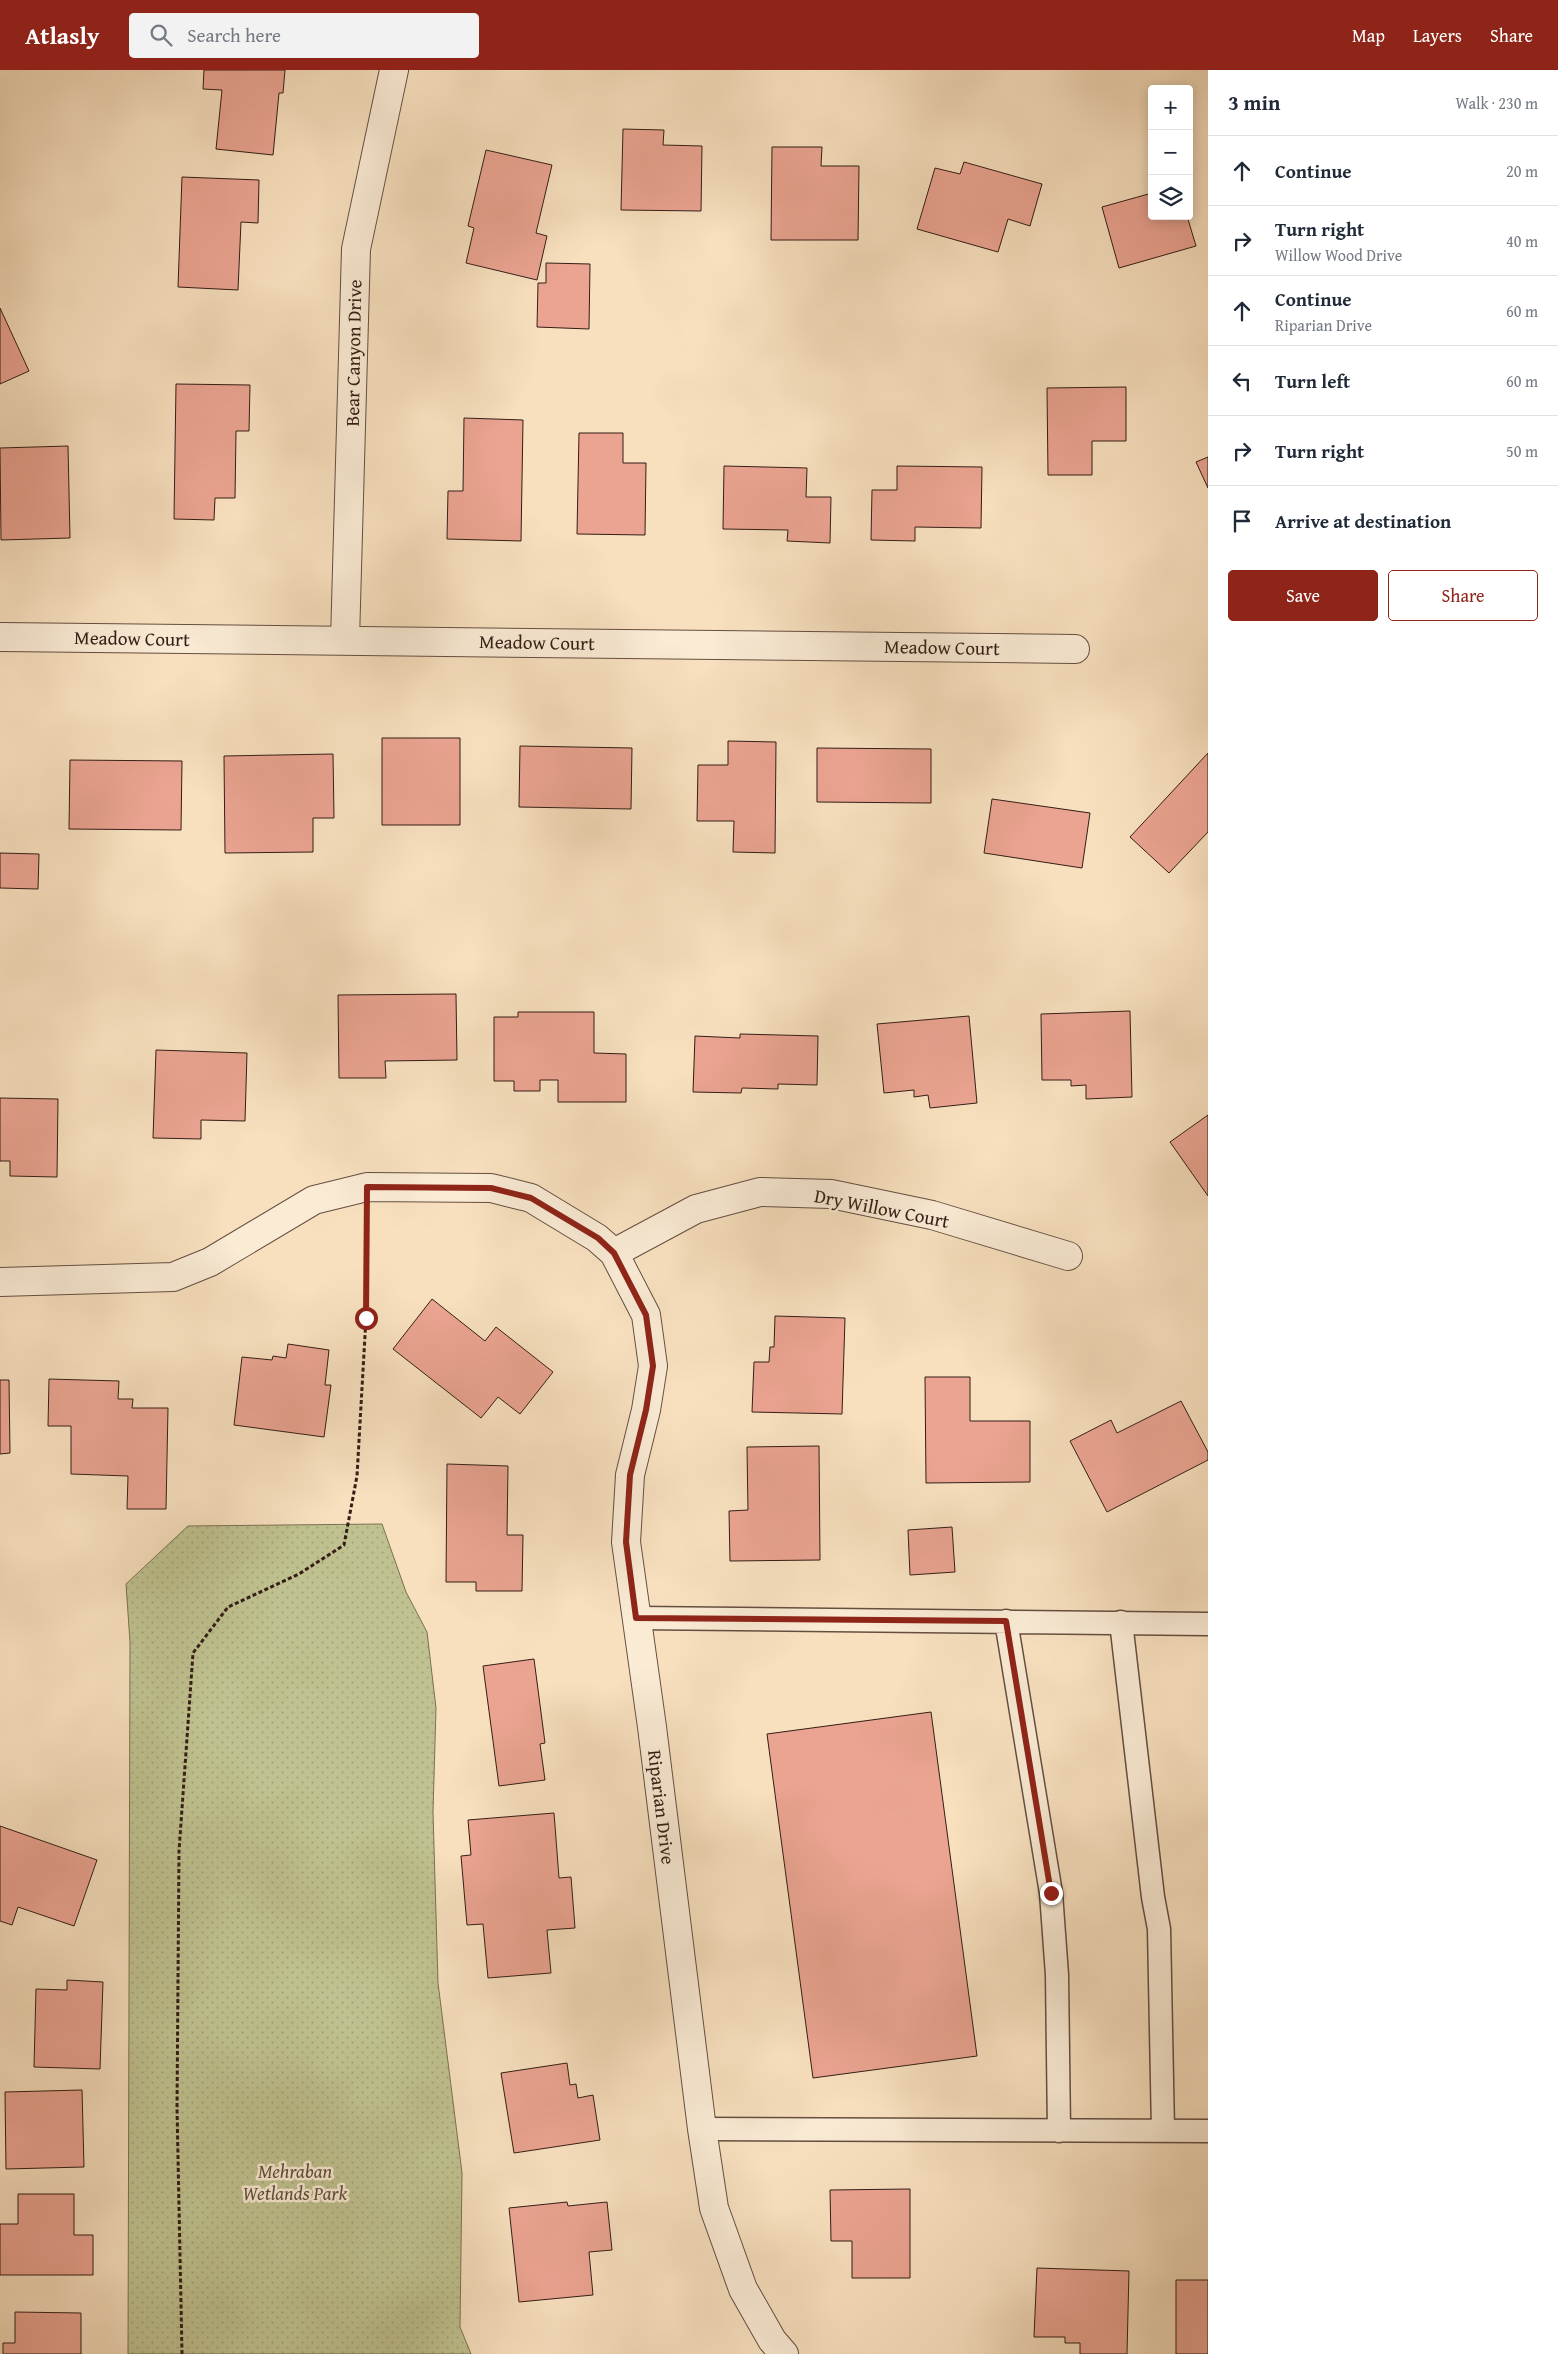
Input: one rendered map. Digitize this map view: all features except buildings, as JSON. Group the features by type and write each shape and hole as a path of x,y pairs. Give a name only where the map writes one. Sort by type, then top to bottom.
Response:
{"street":[{"name":"Bear Canyon Drive","path":"345,640 356,249 394,70"},
{"name":"Meadow Court","path":"0,637 1075,648"},
{"path":"0,1282 173,1277 210,1262 314,1200 367,1187 491,1188 531,1198 598,1238 614,1253"},
{"name":"Dry Willow Court","path":"614,1253 696,1208 760,1192 831,1194 932,1215 1068,1256"},
{"name":"Riparian Drive","path":"614,1253 646,1315 653,1366 646,1410 630,1475 626,1542 652,1727 702,2129 714,2208 743,2289 772,2340 784,2354"}],"lane":[{"path":"636,1618 1208,1624"},
{"path":"1006,1621 1051,1893 1057,1975 1059,2131"},
{"path":"1121,1622 1158,1929 1163,2132"},
{"path":"702,2129 1208,2132"}],"path":[{"path":"182,2354 177,2108 178,1852 193,1653 228,1606 300,1574 344,1545 357,1476 366,1318 367,1187"}],"green space":[{"name":"Mehraban Wetlands Park","path":"382,1524 406,1592 427,1632 436,1708 433,1812 438,1983 462,2173 460,2327 471,2354 128,2354 130,1642 126,1584 188,1526"}],"route":[{"path":"366,1318 367,1187 491,1188 531,1198 598,1238 614,1253 646,1315 653,1366 646,1410 630,1475 626,1542 636,1618 1006,1621 1051,1893"}]}
